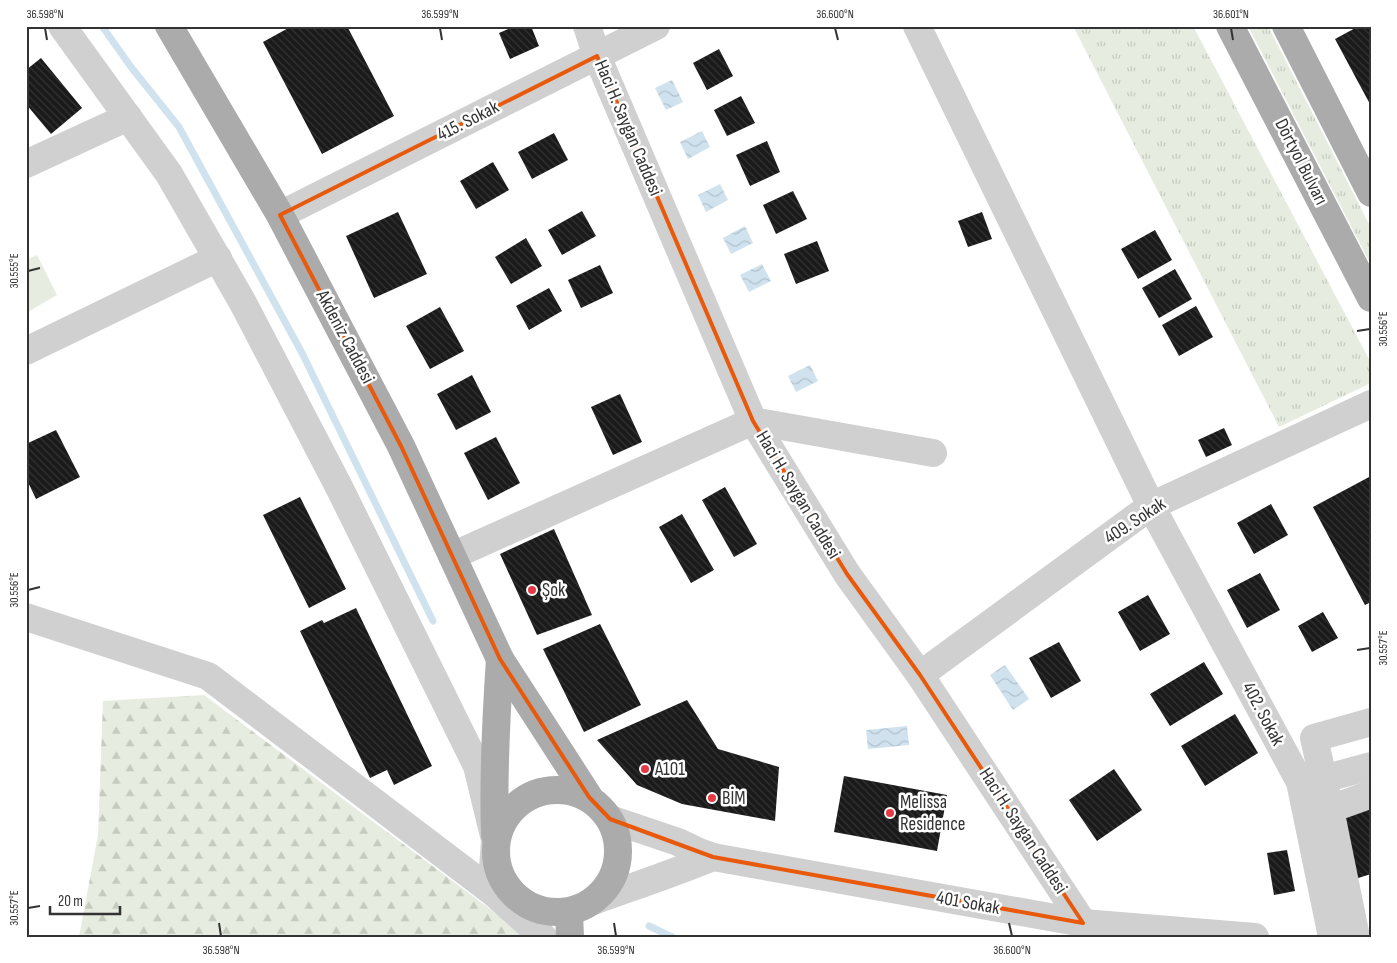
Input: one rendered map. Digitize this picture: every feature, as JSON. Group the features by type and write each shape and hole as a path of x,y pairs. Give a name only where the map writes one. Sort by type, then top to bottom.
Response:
{"main road":[{"name":"Akdeniz Caddesi","path":"168,26 280,215 402,446 500,659 589,797"},
{"name":"Dörtyol Bulvarı","path":"1230,26 1371,298"},
{"path":"1286,26 1371,193"},
{"path":"496,840 508,812 531,794 560,789 589,797 610,819 619,847 614,877 596,900 569,925 513,896 497,870 494,794 500,659"}],"street":[{"path":"62,26 169,174 243,303 339,487 477,766 496,840 493,868 494,893"},
{"name":"Haci H. Saygan Caddesi","path":"587,26 597,56 753,421 847,574 920,675 1083,923"},
{"name":"415. Sokak","path":"280,215 656,26"},
{"name":"402. Sokak","path":"917,26 1151,506 1300,782 1332,937"},
{"path":"26,164 128,117"},
{"path":"26,351 218,258"},
{"name":"409. Sokak","path":"920,675 1151,506 1371,404"},
{"path":"452,556 753,421 933,452"},
{"path":"26,617 208,676 494,893 543,937"},
{"path":"1371,722 1314,738 1356,937 1371,933"},
{"path":"1323,779 1371,766"},
{"path":"1330,809 1369,795"},
{"name":"401 Sokak","path":"610,819 670,839 713,857 1083,923 1255,937"},
{"path":"596,900 713,857"}],"highlighted area":[{"path":"597,56 753,421 847,574 920,675 1083,923 713,857 610,819 589,797 500,659 401,446 280,215"}],"green space":[{"path":"1073,26 1193,26 1371,363 1371,383 1279,427"},
{"path":"1248,26 1268,26 1371,228 1371,265"},
{"path":"37,255 57,295 26,313 26,260"},
{"path":"204,695 529,937 79,937 98,835 103,701"}],"water":[{"path":"672,80 683,102 666,110 655,88"},
{"path":"702,131 710,147 688,159 680,142"},
{"path":"720,184 728,200 706,212 698,195"},
{"path":"745,226 753,243 731,254 723,238"},
{"path":"762,264 771,281 749,292 740,275"},
{"path":"810,365 818,381 796,392 788,376"},
{"path":"1005,665 1029,699 1013,710 990,675"},
{"path":"907,726 909,745 868,749 866,730"}],"building":[{"path":"292,26 347,26 394,116 322,154 263,42"},
{"path":"515,26 531,26 539,46 510,59 499,33"},
{"path":"1359,26 1371,26 1371,106 1335,39"},
{"path":"719,49 733,76 707,90 693,63"},
{"path":"41,58 82,108 51,134 26,104 26,70"},
{"path":"741,96 755,123 727,136 714,110"},
{"path":"554,133 568,160 532,179 518,152"},
{"path":"767,141 780,172 750,186 736,155"},
{"path":"493,162 509,190 476,209 460,181"},
{"path":"793,191 807,219 776,234 763,205"},
{"path":"582,211 596,236 562,255 548,230"},
{"path":"398,212 427,274 374,298 346,236"},
{"path":"982,212 992,239 968,247 958,221"},
{"path":"1155,230 1172,260 1138,279 1121,249"},
{"path":"526,238 542,266 511,284 495,257"},
{"path":"817,241 829,271 796,284 784,254"},
{"path":"600,265 613,293 581,308 568,280"},
{"path":"1175,269 1192,299 1159,318 1142,288"},
{"path":"549,288 562,311 529,330 516,306"},
{"path":"1196,306 1213,337 1179,356 1162,325"},
{"path":"440,307 464,351 430,369 406,326"},
{"path":"472,375 491,412 456,430 437,394"},
{"path":"620,394 642,442 613,455 591,407"},
{"path":"1224,428 1232,445 1206,457 1198,440"},
{"path":"56,430 80,477 36,499 26,478 26,444"},
{"path":"496,437 520,483 488,500 464,453"},
{"path":"1371,476 1371,602 1365,605 1313,507"},
{"path":"725,487 757,544 734,557 702,500"},
{"path":"300,497 346,589 309,608 263,515"},
{"path":"1271,504 1288,535 1254,554 1237,523"},
{"path":"682,514 714,570 691,583 659,527"},
{"path":"554,529 592,615 537,635 500,554"},
{"path":"1260,573 1280,610 1247,628 1227,590"},
{"path":"1148,595 1170,634 1140,651 1118,612"},
{"path":"356,608 432,766 394,785 387,770 370,778 300,631 322,620 324,623"},
{"path":"1323,612 1338,638 1312,652 1298,626"},
{"path":"600,624 641,705 584,732 543,649"},
{"path":"1059,642 1081,681 1051,698 1029,658"},
{"path":"1204,662 1223,694 1170,726 1150,694"},
{"path":"687,700 718,749 779,767 775,821 682,804 637,785 597,740"},
{"path":"1235,714 1258,753 1205,786 1181,746"},
{"path":"1114,769 1142,810 1097,841 1069,800"},
{"name":"Melissa Residence","path":"844,776 947,795 937,851 834,832"},
{"path":"1371,787 1371,874 1355,879 1343,810"},
{"path":"1287,850 1295,891 1274,895 1267,853"}],"waterway":[{"path":"102,26 131,67 179,127 302,353 433,621"},
{"path":"649,926 672,937"}],"place":[{"name":"Şok","path":"532,590"},
{"name":"A101","path":"645,769"},
{"name":"BİM","path":"712,798"},
{"name":"Melissa Residence","path":"890,813"}]}
